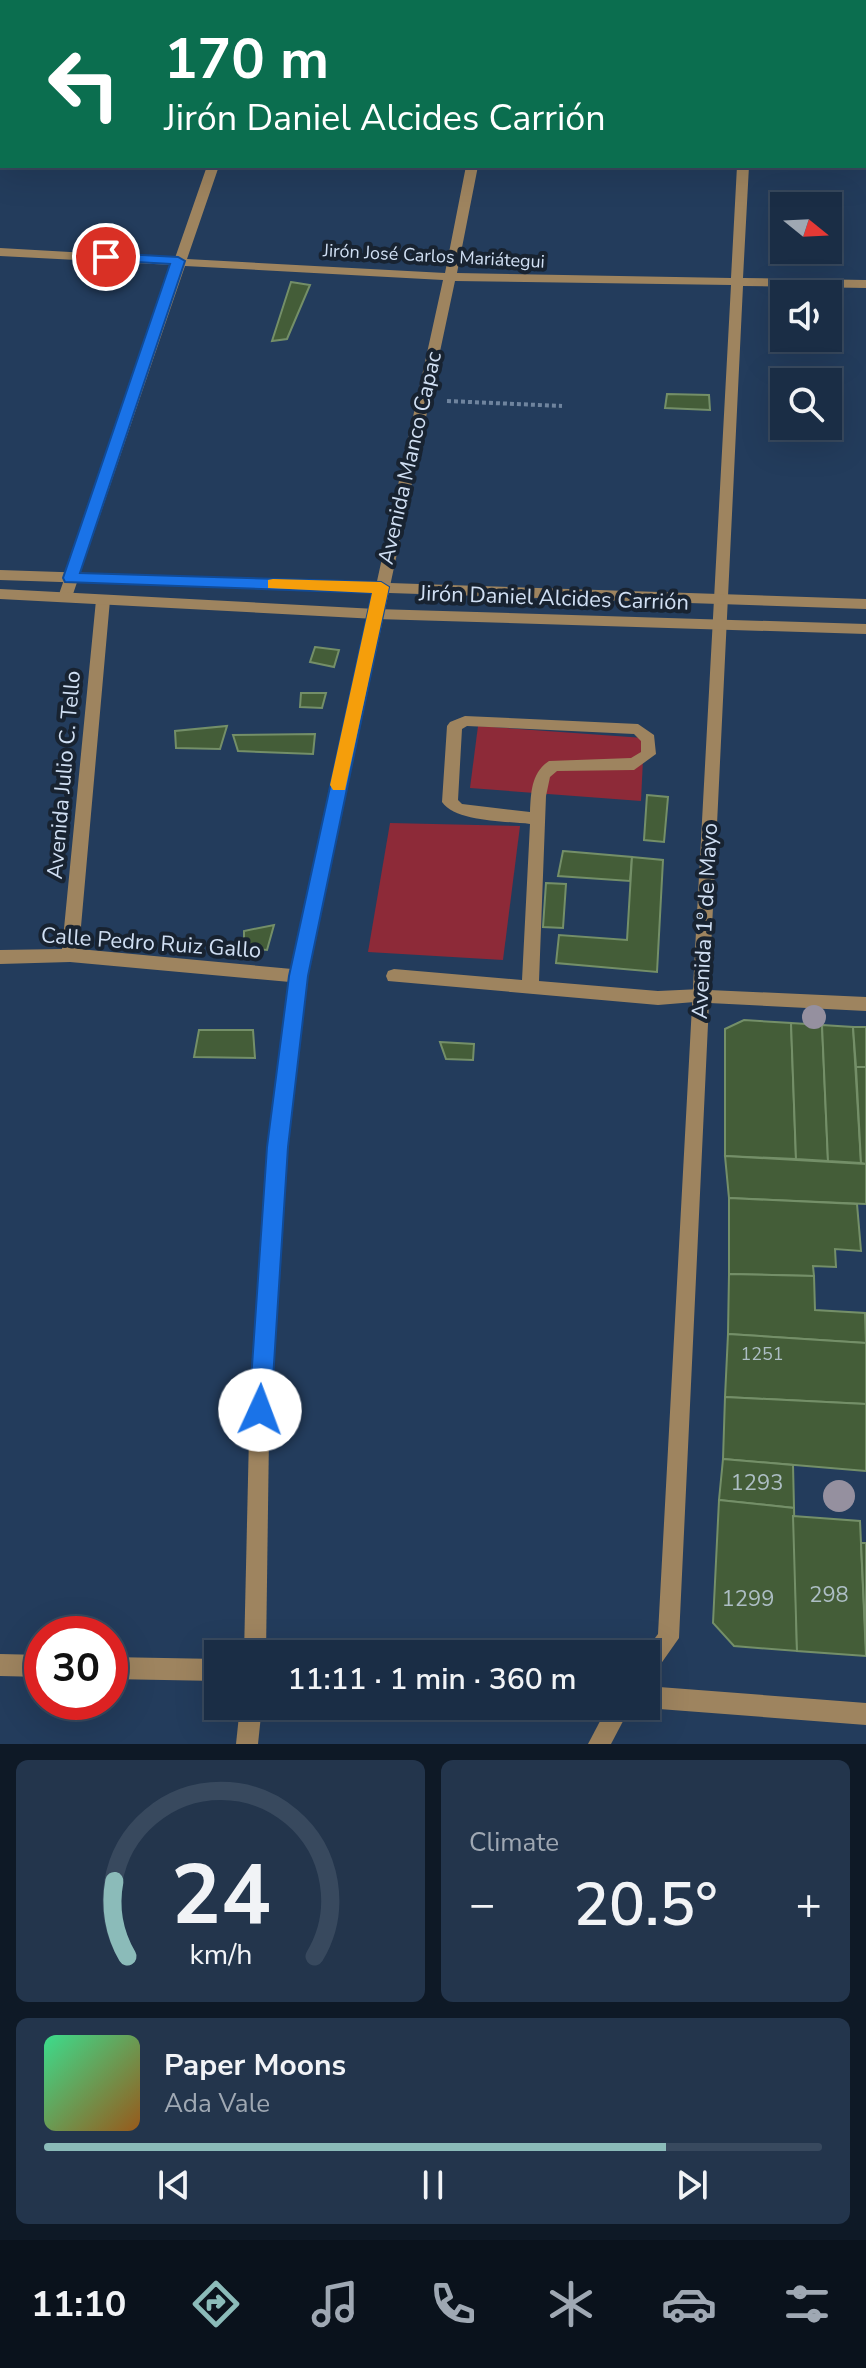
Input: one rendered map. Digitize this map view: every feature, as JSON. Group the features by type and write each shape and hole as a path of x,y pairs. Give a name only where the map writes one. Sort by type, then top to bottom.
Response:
{"street":[{"path":"65,597 212,168"},
{"name":"Avenida Manco Capac","path":"255,1640 259,1436 276,1163 299,976 381,587 425,401 472,168"},
{"name":"Avenida 1º de Mayo","path":"660,1649 668,1638 743,168"},
{"name":"Jirón José Carlos Mariátegui","path":"0,252 449,277 866,284"},
{"name":"Jirón Daniel Alcides Carrión","path":"0,575 866,604"},
{"name":"Jirón Daniel Alcides Carrión","path":"0,594 376,614 866,629"},
{"name":"Avenida Julio C. Tello","path":"70,955 103,600"},
{"path":"530,987 541,776 554,765 634,764 648,754 649,739 638,729 458,723 450,802 458,809 538,819"},
{"name":"Calle Pedro Ruiz Gallo","path":"0,957 70,955 299,976"},
{"path":"394,976 658,998 701,996 866,1004"},
{"path":"0,1665 24,1666"},
{"path":"128,1668 204,1670"},
{"path":"660,1698 866,1714"},
{"path":"247,1744 250,1720"},
{"path":"599,1744 612,1720"}],"path":[{"path":"425,401 562,406"}],"shaded area":[{"path":"478,726 644,738 641,801 470,788"},
{"path":"390,823 520,826 503,960 368,952"}],"building":[{"path":"291,282 310,285 287,339 272,341"},
{"path":"667,394 709,395 710,410 665,408"},
{"path":"315,647 339,650 334,667 310,662"},
{"path":"301,693 326,693 322,708 300,707"},
{"path":"227,726 220,749 176,748 175,731"},
{"path":"315,734 313,754 238,751 233,735"},
{"path":"647,795 668,797 664,842 644,840"},
{"path":"563,851 632,857 630,881 558,876"},
{"path":"632,857 663,860 657,972 556,963 559,935 627,940"},
{"path":"546,883 566,884 563,928 543,927"},
{"path":"274,925 267,950 244,948 244,931"},
{"path":"744,1020 791,1023 796,1159 725,1156 725,1029"},
{"path":"791,1023 822,1025 828,1161 796,1159"},
{"path":"822,1025 853,1027 861,1163 828,1161"},
{"path":"853,1027 866,1027 866,1067 856,1067"},
{"path":"199,1030 253,1030 255,1058 194,1057"},
{"path":"440,1042 474,1044 473,1060 446,1059"},
{"path":"856,1067 866,1067 866,1164 861,1163"},
{"path":"725,1156 866,1164 866,1204 729,1198"},
{"path":"729,1198 857,1204 861,1251 835,1249 836,1267 813,1266 814,1276 729,1274"},
{"path":"729,1274 814,1276 815,1310 865,1313 866,1343 728,1334"},
{"path":"728,1334 866,1343 866,1404 725,1397"},
{"path":"725,1397 866,1404 866,1471 723,1459"},
{"path":"723,1459 793,1465 794,1508 719,1500"},
{"path":"719,1500 794,1508 797,1651 734,1646 713,1623"},
{"path":"793,1516 860,1521 866,1656 797,1651"},
{"path":"861,1543 866,1543 866,1647"}],"slow traffic":[{"path":"273,584 381,587 339,785"}],"route":[{"path":"106,257 178,261 71,578 381,587 299,976 278,1147 264,1306 260,1410"}]}
